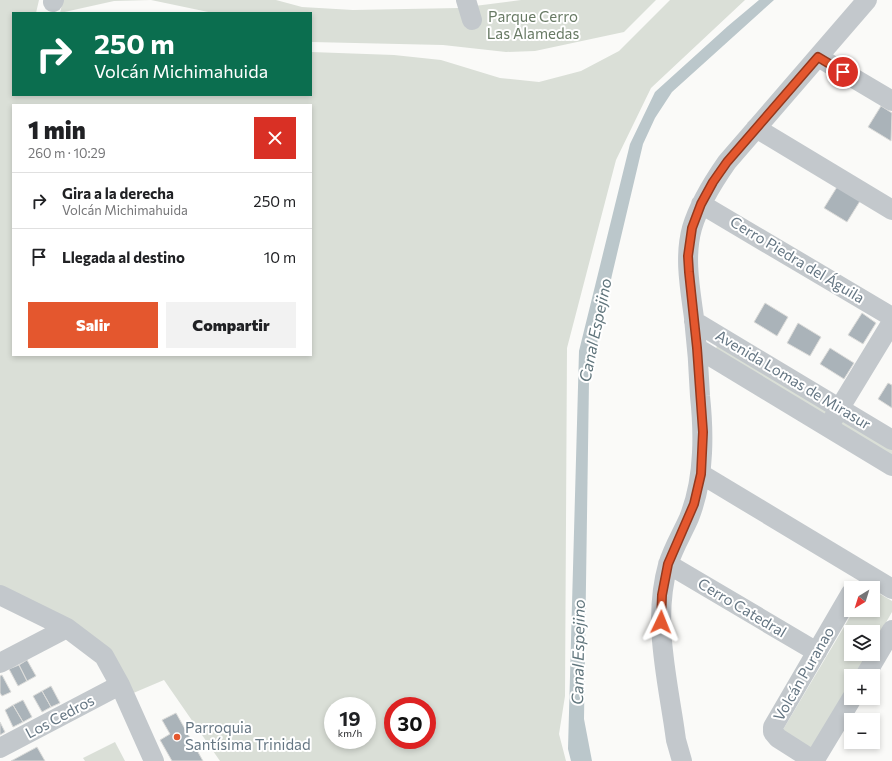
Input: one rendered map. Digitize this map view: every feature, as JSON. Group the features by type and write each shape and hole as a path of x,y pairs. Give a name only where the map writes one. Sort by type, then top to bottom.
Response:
{"street":[{"path":"466,0 472,20"},
{"path":"682,761 676,740 661,632 662,595 668,564 694,504 701,474 703,432 688,256 692,228 701,204 727,162 868,0"},
{"path":"818,57 892,101"},
{"path":"756,128 892,210"},
{"name":"Cerro Piedra del Águila","path":"701,204 892,317"},
{"name":"Avenida Lomas de Mirasur","path":"694,321 892,440"},
{"path":"828,427 892,322"},
{"name":"Avenida Lomas de Mirasur","path":"697,348 892,466"},
{"path":"701,474 859,580 892,589"},
{"name":"Cerro Catedral","path":"668,564 816,652"},
{"path":"0,595 67,628 104,656 120,685 154,761"},
{"name":"Volcán Puranao","path":"844,605 772,727 774,736 814,761 848,705"},
{"path":"0,664 67,628"},
{"path":"869,669 892,630"},
{"name":"Los Cedros","path":"0,748 120,685"}],"green space":[{"path":"0,0 39,0 36,12 12,12 12,96 312,96 312,52 394,55 441,60 500,78 539,82 581,71 619,51 670,0 745,0 651,88 616,160 567,348 565,696 559,734 566,761 220,761 164,680 131,694 109,653 0,588"},
{"path":"63,0 151,0 114,1 60,12"},
{"name":"Parque Cerro Las Alamedas","path":"151,0 276,0 302,7 353,10 459,8 521,0 656,0 624,32 535,51 506,52 443,45 312,42 312,12 208,12"},
{"path":"717,344 892,448 892,456 716,350"},
{"path":"880,594 892,601 892,612 880,633 880,625 845,625 850,617 880,617"},
{"path":"844,627 844,661 863,661 859,669 844,669 844,694 811,751 781,733"},
{"path":"115,742 125,761 85,761 83,758"}],"water":[{"name":"Canal Espejino","path":"759,0 774,0 672,92 655,118 643,144 589,381 584,719 592,761 571,761 568,749 579,351 630,144 655,92"}],"building":[{"path":"881,106 892,113 891,141 868,127"},
{"path":"837,187 860,201 847,222 824,208"},
{"path":"765,303 788,317 777,336 754,322"},
{"path":"862,313 876,323 863,344 848,335"},
{"path":"798,323 821,337 810,356 787,343"},
{"path":"830,348 854,363 844,379 820,364"},
{"path":"888,383 892,385 892,408 878,399"},
{"path":"27,660 36,676 27,681 19,665"},
{"path":"19,665 27,681 18,686 9,669"},
{"path":"2,675 11,692 2,696 0,693 0,676"},
{"path":"51,686 60,703 51,707 42,691"},
{"path":"42,691 51,707 42,712 33,696"},
{"path":"23,700 32,717 23,722 13,705"},
{"path":"13,705 23,722 13,727 5,710"},
{"name":"Parroquia Santísima Trinidad","path":"176,713 203,761 172,761 160,740 170,734 162,720"},
{"path":"0,722 5,732 0,735"},
{"path":"37,747 45,761 11,761"}],"place":[{"name":"Parroquia Santísima Trinidad","path":"177,737"}],"route":[{"path":"661,622 662,595 668,564 674,548 689,519 701,474 703,432 688,256 692,228 701,204 727,162 818,57 843,72"}]}
